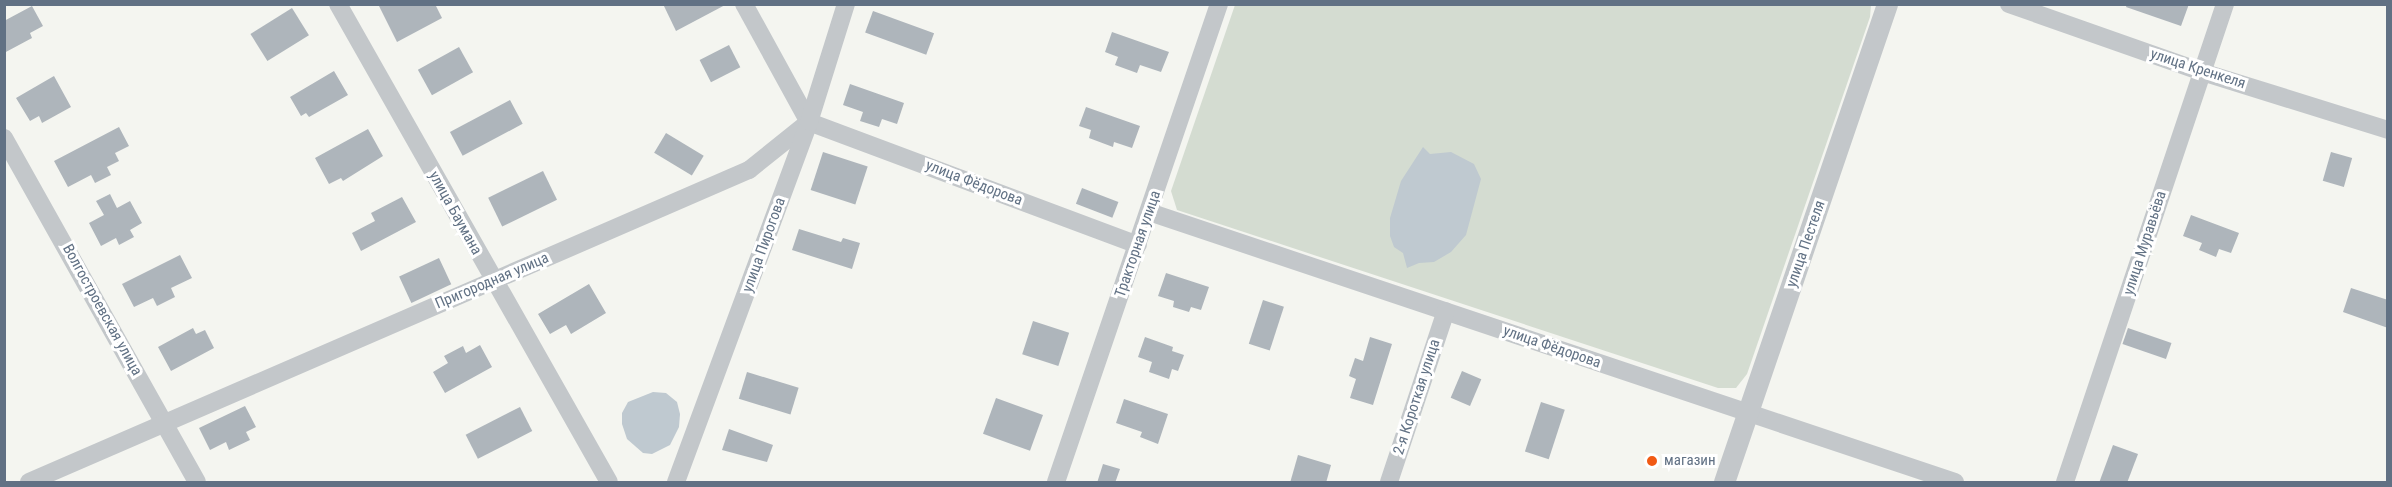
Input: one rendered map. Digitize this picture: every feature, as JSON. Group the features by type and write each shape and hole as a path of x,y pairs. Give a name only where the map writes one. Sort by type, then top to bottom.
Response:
{"street":[{"name":"улица Баумана","path":"338,4 609,483"},
{"path":"744,4 809,122"},
{"name":"улица Пирогова","path":"676,483 809,122 846,4"},
{"name":"Тракторная улица","path":"1056,483 1219,4"},
{"name":"улица Пестеля","path":"1724,483 1887,4"},
{"name":"улица Кренкеля","path":"2009,4 2202,72 2388,130"},
{"name":"улица Муравьёва","path":"2065,483 2225,4"},
{"name":"Пригородная улица","path":"29,483 750,170 809,122"},
{"name":"улица Фёдорова","path":"809,122 1138,245"},
{"name":"Волгостроевская улица","path":"4,138 166,423 197,483"},
{"name":"улица Фёдорова","path":"1149,212 1955,483"},
{"name":"2-я Короткая улица","path":"1389,483 1446,311"}],"shaded area":[{"path":"1235,5 1871,5 1870,17 1747,374 1736,388 1718,388 1177,210 1171,191"},
{"path":"1423,147 1430,154 1451,152 1474,164 1481,179 1466,235 1451,252 1434,262 1419,263 1407,268 1403,253 1394,247 1390,236 1390,218 1401,181"},
{"path":"653,392 666,393 677,402 680,414 679,427 670,445 652,454 643,453 627,439 622,424 622,413 628,402"}],"building":[{"path":"378,4 435,4 442,18 397,42"},
{"path":"663,4 727,4 676,31"},
{"path":"2127,4 2189,4 2181,26 2126,7"},
{"path":"32,6 43,26 30,33 32,38 4,53 4,21"},
{"path":"292,8 309,35 267,61 250,34"},
{"path":"873,11 934,33 926,55 865,33"},
{"path":"1112,32 1169,52 1161,72 1140,65 1137,73 1115,65 1118,57 1105,52"},
{"path":"729,45 740,67 711,82 700,60"},
{"path":"459,47 473,72 432,95 418,70"},
{"path":"334,71 348,95 309,117 306,113 301,116 290,97"},
{"path":"54,76 71,107 42,123 39,116 30,121 16,98"},
{"path":"850,84 904,103 897,124 882,119 879,127 860,121 863,112 843,105"},
{"path":"510,100 523,124 463,156 450,132"},
{"path":"1086,107 1140,126 1132,148 1114,142 1113,147 1089,138 1091,130 1079,126"},
{"path":"119,127 129,146 115,153 119,161 107,167 111,175 95,183 91,175 68,187 54,161"},
{"path":"368,129 383,156 343,181 341,178 329,184 315,158"},
{"path":"666,133 704,156 692,175 654,153"},
{"path":"823,152 868,167 855,205 811,190"},
{"path":"2331,152 2352,158 2344,187 2323,181"},
{"path":"543,171 557,200 502,227 488,198"},
{"path":"1082,188 1118,202 1112,218 1076,204"},
{"path":"110,194 117,208 130,201 142,223 130,230 134,237 119,245 116,238 101,246 89,223 104,215 96,201"},
{"path":"402,197 416,222 361,251 352,233 375,221 371,213"},
{"path":"2191,215 2239,233 2231,253 2219,249 2216,257 2199,250 2202,243 2183,236"},
{"path":"799,229 841,242 843,238 860,243 852,269 792,250"},
{"path":"180,255 192,278 171,288 175,297 157,306 153,298 134,307 122,284"},
{"path":"439,258 451,284 411,303 399,277"},
{"path":"1166,273 1209,287 1201,310 1191,307 1189,312 1173,307 1174,301 1158,296"},
{"path":"589,284 606,313 571,334 566,325 550,334 538,314"},
{"path":"2351,288 2388,300 2388,328 2343,312"},
{"path":"1263,300 1284,307 1270,351 1249,344"},
{"path":"1033,321 1069,333 1058,366 1022,354"},
{"path":"193,328 196,334 205,330 214,348 171,371 158,347"},
{"path":"2128,328 2171,343 2166,359 2122,344"},
{"path":"1145,337 1173,347 1172,351 1184,355 1178,371 1172,369 1169,379 1149,372 1152,362 1138,357"},
{"path":"1370,337 1392,344 1373,405 1350,398 1356,379 1349,376 1355,358 1363,361"},
{"path":"480,345 492,367 445,393 433,372 448,363 444,356 463,346 466,353"},
{"path":"1462,371 1481,379 1470,406 1451,398"},
{"path":"747,372 799,388 790,415 739,399"},
{"path":"996,398 1043,415 1030,451 983,434"},
{"path":"1124,399 1168,414 1158,444 1140,437 1142,432 1116,423"},
{"path":"1541,402 1565,410 1549,459 1525,451"},
{"path":"245,406 256,427 246,432 250,440 229,450 226,442 210,450 199,428"},
{"path":"520,407 532,431 478,459 466,435"},
{"path":"729,429 773,445 767,462 722,450"},
{"path":"2113,445 2138,454 2127,483 2099,483"},
{"path":"1298,455 1331,465 1326,483 1290,483"},
{"path":"1103,464 1120,469 1115,483 1097,483"}],"place":[{"name":"магазин","path":"1652,461"}]}
